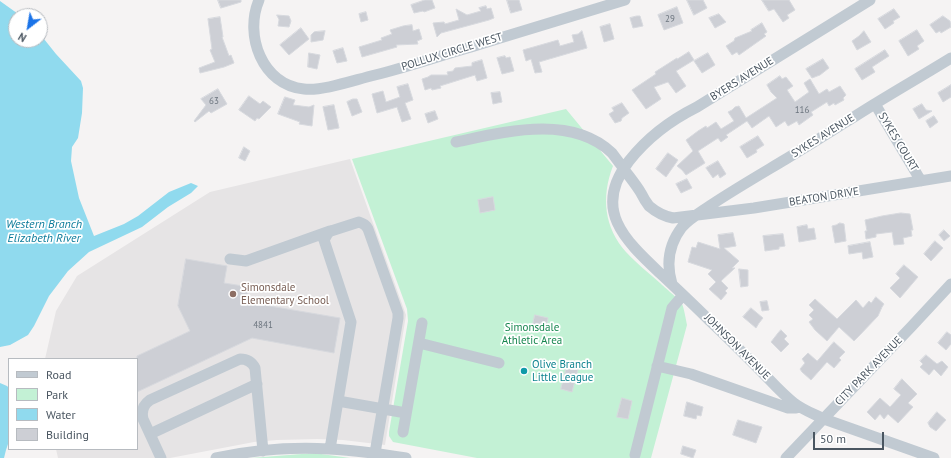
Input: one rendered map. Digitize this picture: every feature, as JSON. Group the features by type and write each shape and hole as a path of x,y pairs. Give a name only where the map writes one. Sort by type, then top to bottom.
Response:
{"street":[{"name":"POLLUX CIRCLE WEST","path":"259,0 254,16 253,28 255,42 260,58 266,67 278,79 292,86 303,89 325,88 392,70 625,0"},
{"name":"BYERS AVENUE","path":"623,168 644,144 672,121 870,0"},
{"name":"SYKES AVENUE","path":"696,215 951,58"},
{"name":"SYKES COURT","path":"875,104 921,181"},
{"name":"BEATON DRIVE","path":"456,142 509,131 532,129 566,131 581,135 594,140 613,154 644,200 655,211 663,216 673,218 754,208 951,176"},
{"name":"JOHNSON AVENUE","path":"623,168 618,177 612,201 618,227 644,258 781,392 800,407 812,413 934,458"},
{"path":"672,285 668,268 669,257 675,238 682,228 696,215"},
{"path":"230,258 246,261 359,222 366,226 398,314 375,453"},
{"path":"330,449 351,322 351,318 324,240 325,236 331,231"},
{"name":"CITY PARK AVENUE","path":"786,458 951,284"},
{"path":"635,455 672,308 683,295"},
{"path":"403,432 422,323"},
{"path":"419,343 499,363"},
{"path":"161,458 142,414 143,408 146,404 150,400 240,359 249,361 255,368 263,451"},
{"path":"657,366 691,374 788,408 800,407"},
{"path":"150,434 257,384"},
{"path":"338,401 406,413"},
{"path":"216,458 263,451 296,449 330,449 375,453 406,458"}],"shaded area":[{"name":"Simonsdale Elementary School","path":"350,159 406,315 385,445 343,440 277,440 254,442 170,458 58,458 56,450 138,450 138,358 45,358 56,311 77,276 210,192"}],"green space":[{"name":"Simonsdale Athletic Area","path":"566,109 613,166 609,178 606,200 609,222 613,232 626,252 682,304 684,311 687,325 651,458 477,458 393,442 389,436 389,432 408,321 407,309 352,159"},
{"path":"314,453 350,458 251,458"}],"water":[{"name":"Western Branch Elizabeth River","path":"0,1 10,8 8,8 8,48 48,48 48,44 81,81 83,88 82,113 78,138 72,147 71,161 79,198 94,236 124,224 138,216 169,192 191,183 198,186 191,193 168,207 142,227 89,252 68,271 49,296 28,335 10,345 0,347"},
{"path":"0,383 8,387 8,444 4,458 0,458"}],"building":[{"path":"218,0 241,0 241,2 221,8"},
{"path":"425,0 432,0 435,8 424,12 414,13 411,5"},
{"path":"507,0 519,0 522,10 511,13"},
{"path":"687,0 703,0 707,8 694,15"},
{"path":"762,0 789,0 795,10 787,15 789,18 783,22 774,9 769,11"},
{"path":"486,6 487,9 491,8 494,18 441,33 437,37 433,23 444,22 445,24 459,20 456,9 467,15 481,11 479,8"},
{"path":"677,7 683,23 664,30 658,15"},
{"path":"894,9 900,17 893,21 894,23 885,29 878,19"},
{"path":"366,12 368,20 361,22 359,14"},
{"path":"719,14 726,22 715,28 709,18"},
{"path":"277,15 289,16 291,21 289,27 278,26 279,20"},
{"path":"640,16 643,26 633,28 630,18"},
{"path":"943,16 950,21 951,27 941,33 940,31 936,33 930,25"},
{"path":"220,17 222,37 229,56 231,55 234,63 200,73 199,68 215,62 210,50 212,49 208,19"},
{"path":"762,23 767,32 764,34 766,36 739,55 737,52 732,55 726,46 734,41 735,38 752,31 751,30"},
{"path":"610,24 614,39 604,42 600,27"},
{"path":"412,25 413,31 419,29 422,39 417,41 418,44 396,45 397,47 362,57 359,47 382,40 381,38 392,34 390,30"},
{"path":"301,28 309,39 289,55 280,45"},
{"path":"917,30 924,41 917,46 919,49 908,56 899,41"},
{"path":"325,31 323,40 311,42 311,35 314,32"},
{"path":"582,31 587,48 539,62 542,72 535,73 531,59 526,61 523,50 558,40 560,46 574,42 572,35 578,34"},
{"path":"864,31 871,42 857,50 852,41"},
{"path":"343,48 347,61 337,63 333,51"},
{"path":"885,50 889,56 872,67 875,72 862,80 855,69"},
{"path":"689,52 694,60 676,71 686,86 676,93 668,82 654,87 661,99 646,109 632,90 656,74 655,72"},
{"path":"309,53 320,55 317,69 308,67"},
{"path":"708,53 715,65 702,73 694,61"},
{"path":"505,56 506,58 510,57 514,71 502,74 497,58"},
{"path":"823,59 829,68 820,75 812,78 806,69"},
{"path":"482,60 487,78 477,81 475,75 440,86 441,88 432,90 431,88 425,90 422,79 431,75 448,75 447,72 453,71 455,68 472,66 472,63"},
{"path":"780,76 782,79 786,77 793,86 787,90 795,102 809,92 804,83 810,79 819,94 827,89 829,92 840,86 846,95 843,98 844,100 835,105 834,103 829,106 827,102 811,112 813,115 799,125 797,121 788,126 785,121 776,127 769,116 752,128 747,121 726,135 728,137 721,142 718,138 698,151 705,163 686,175 677,166 693,151 686,140 698,131 706,126 707,128 716,122 721,129 734,121 728,112 735,107 739,106 746,118 777,98 767,85"},
{"path":"408,84 413,100 405,103 411,119 402,122 397,107 377,113 372,94 383,91 386,102 400,97 397,87"},
{"path":"951,85 951,97 943,102 938,93"},
{"path":"218,89 227,104 211,113 209,111 195,122 194,121 206,105 201,99"},
{"path":"500,92 502,102 493,104 491,93"},
{"path":"249,96 260,104 263,101 271,107 255,121 239,110"},
{"path":"285,97 295,100 293,105 309,107 314,105 312,126 299,124 300,122 278,114"},
{"path":"357,99 362,112 352,116 347,102"},
{"path":"622,103 629,113 622,118 621,121 615,123 609,114 614,111 612,108"},
{"path":"922,104 926,110 932,111 919,119 913,109"},
{"path":"334,105 339,128 328,130 323,107"},
{"path":"435,111 438,119 428,123 425,114"},
{"path":"934,116 938,122 930,128 926,121"},
{"path":"758,136 764,145 756,150 757,152 747,158 740,147"},
{"path":"244,147 250,151 245,161 239,158"},
{"path":"668,153 678,160 666,177 656,169"},
{"path":"718,161 726,174 720,178 718,174 713,178 706,168"},
{"path":"687,179 692,188 681,193 676,184"},
{"path":"493,197 495,210 480,213 478,200"},
{"path":"901,213 910,214 913,230 911,230 912,236 903,238 904,244 894,245 892,232 876,234 876,237 866,239 865,231 867,231 865,220"},
{"path":"840,223 844,224 846,241 835,243 832,226"},
{"path":"807,225 808,229 814,228 816,239 799,242 797,227"},
{"path":"944,230 950,236 944,241 939,235"},
{"path":"733,233 736,246 724,248 739,261 732,268 735,268 721,281 728,288 725,291 727,293 721,300 709,289 716,282 708,274 712,270 688,262 692,247 696,248 698,242 720,249 718,235"},
{"path":"783,234 785,246 779,247 779,249 765,251 763,236"},
{"path":"935,241 943,248 931,261 924,254"},
{"path":"870,242 873,257 863,259 862,252 849,254 848,246"},
{"path":"186,259 227,266 224,283 249,287 246,302 340,318 334,353 252,338 138,392 137,356 190,331 178,306"},
{"path":"904,265 918,277 900,298 890,288 900,278 896,274"},
{"path":"739,269 748,270 748,286 741,287"},
{"path":"876,297 884,304 878,316 854,341 839,327 827,341 809,322 813,319 809,315 814,310 809,305 815,299 837,319 856,300 863,308 869,301 871,303"},
{"path":"767,301 769,310 762,311 760,302"},
{"path":"751,308 763,318 756,328 743,317"},
{"path":"535,315 548,318 545,331 532,328"},
{"path":"781,330 787,336 784,339 789,344 781,352 771,342"},
{"path":"947,332 951,335 951,344 946,350 938,343"},
{"path":"834,342 845,352 839,358 841,360 834,368 827,362 811,380 800,369 805,363 802,359 808,353 817,361"},
{"path":"926,355 937,364 942,361 948,367 941,376 934,369 929,375 920,367 923,364 920,361"},
{"path":"567,366 578,369 572,392 561,389"},
{"path":"902,379 917,394 908,403 913,407 898,423 888,414 884,419 880,414 875,420 867,412 880,398 890,407 901,395 894,389"},
{"path":"622,398 632,401 628,419 617,417"},
{"path":"687,402 703,407 701,416 697,415 696,419 684,416"},
{"path":"937,412 946,420 936,431 930,427 928,423"},
{"path":"738,420 762,427 756,443 733,435"},
{"path":"683,446 696,450 693,458 681,454"}],"place":[{"name":"Simonsdale Elementary School","path":"233,294"},
{"name":"Olive Branch Little League","path":"524,371"}]}
